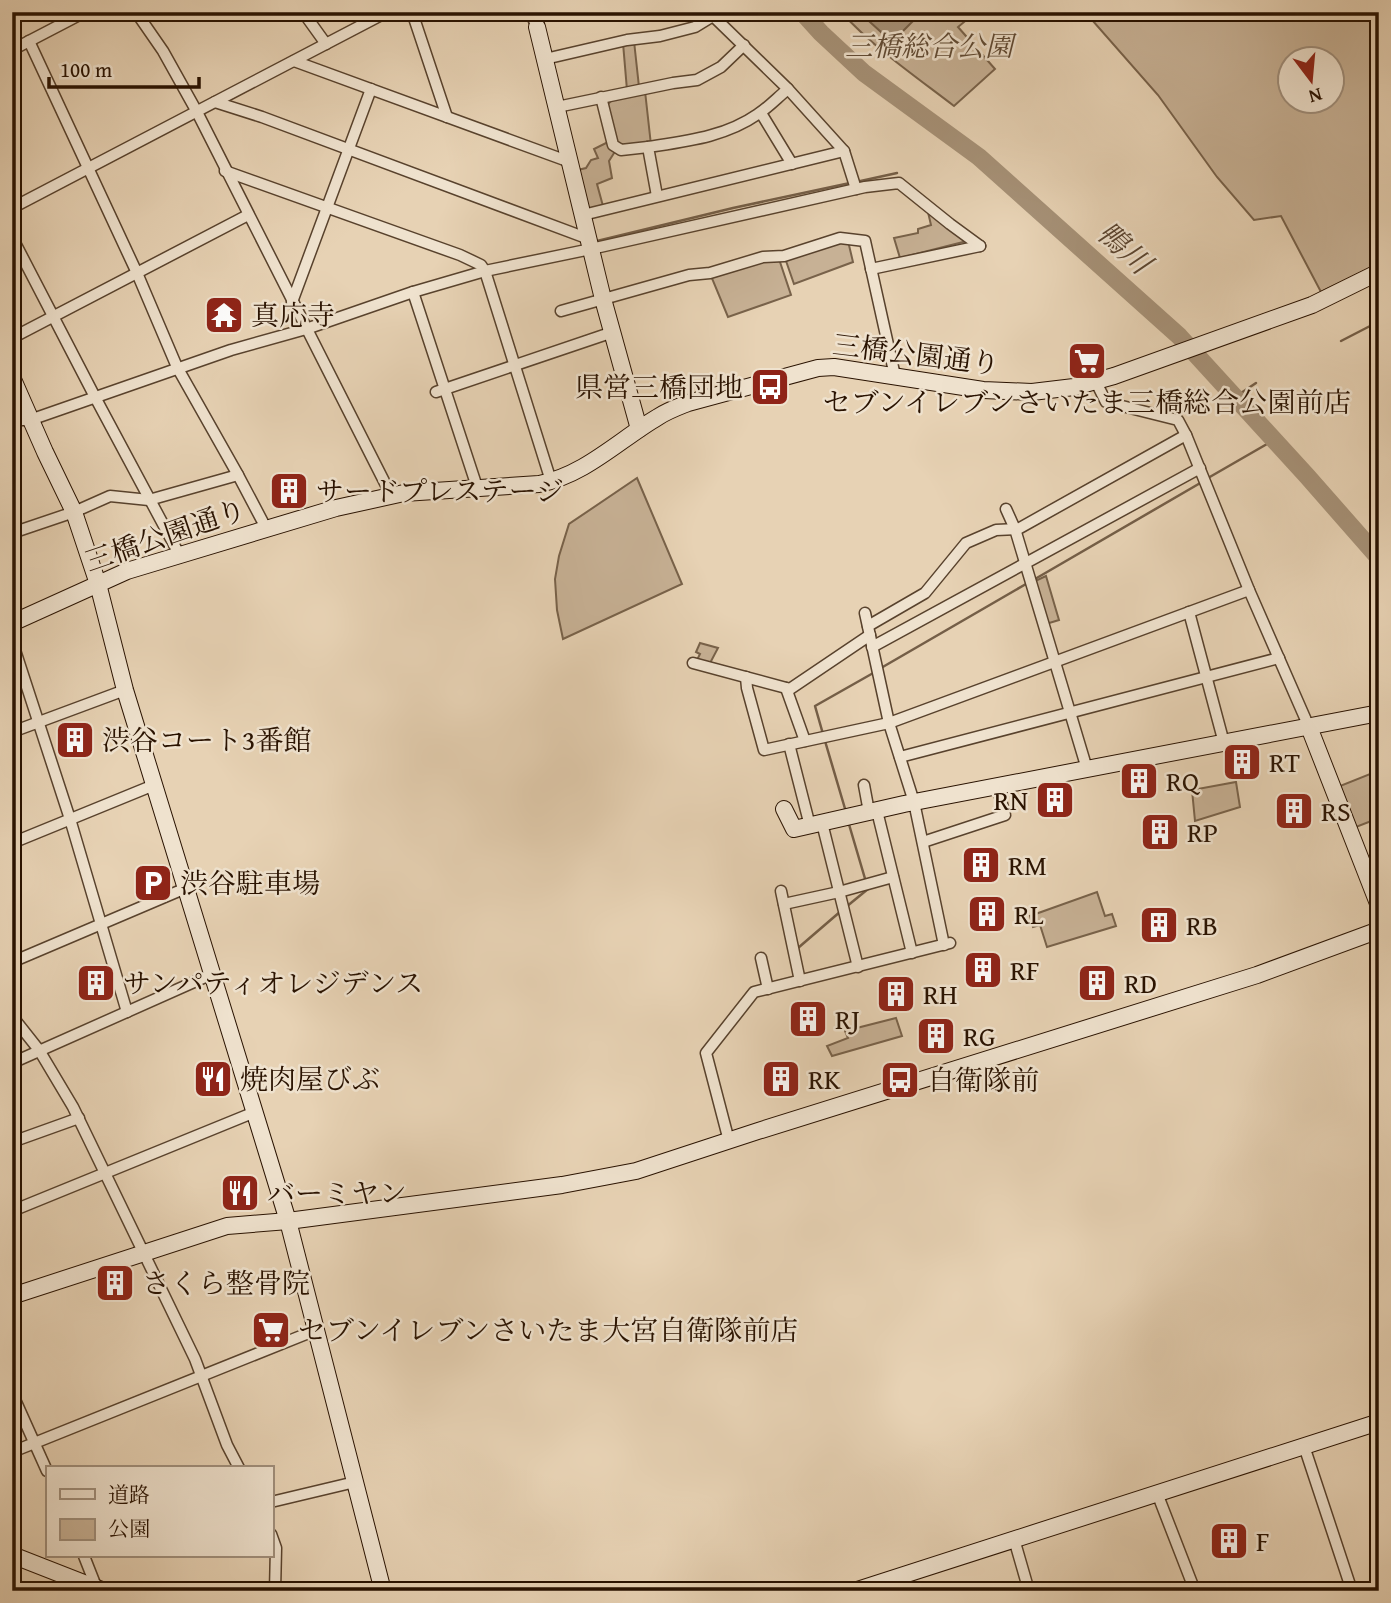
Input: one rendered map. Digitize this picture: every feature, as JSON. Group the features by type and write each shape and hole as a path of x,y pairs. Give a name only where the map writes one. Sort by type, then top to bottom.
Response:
{"street":[{"path":"12,50 85,12"},
{"path":"136,12 163,51 197,112 391,495"},
{"path":"303,12 326,44"},
{"path":"12,208 387,12"},
{"path":"412,12 447,117"},
{"path":"545,59 695,27 713,14 788,89 844,152 856,189"},
{"path":"534,20 603,299 639,429"},
{"path":"29,41 137,273 177,367 238,474 265,528"},
{"path":"557,107 698,80 721,67 744,45"},
{"path":"294,61 570,162"},
{"path":"292,302 371,89"},
{"path":"601,97 613,145 621,150 709,137 745,123 788,89"},
{"path":"215,102 349,150 590,244"},
{"path":"761,113 792,164"},
{"path":"649,147 657,197"},
{"path":"583,215 844,152"},
{"path":"225,171 460,255 481,265 551,481"},
{"path":"12,420 30,420 230,349 306,329 413,292 485,271 590,244 856,189 899,183 980,246 871,269"},
{"path":"12,338 248,215"},
{"path":"12,237 179,554"},
{"path":"561,311 689,275 710,273 764,257 784,256 839,238 865,241 895,376"},
{"name":"三橋公園通り","path":"12,622 127,571 336,508 391,495 551,481 575,472 658,417 688,403 818,368 895,376 954,387 1014,392 1063,389 1096,382 1312,305 1379,272"},
{"path":"413,292 440,391 477,487"},
{"path":"440,391 613,332"},
{"path":"12,377 74,512 98,584 125,690 288,1221 383,1591"},
{"path":"1096,382 1106,402 1178,420 1309,727 1379,906"},
{"path":"693,663 790,689 925,593 966,544 996,530 1015,529 1186,435"},
{"path":"873,647 1200,468"},
{"path":"12,533 74,512 110,496 149,500 238,474"},
{"path":"1006,509 1026,563 1087,769"},
{"path":"746,677 764,750 890,723 1249,590"},
{"path":"1189,612 1224,743"},
{"path":"729,1140 706,1053 754,992 947,944 914,802 890,723 865,613"},
{"path":"12,641 70,819 127,1012"},
{"path":"900,757 1279,658"},
{"path":"786,688 805,741"},
{"path":"12,732 125,690"},
{"path":"784,809 794,830 914,802 1379,713"},
{"path":"789,744 839,892 858,967"},
{"path":"12,843 154,785"},
{"path":"864,785 893,877 912,953"},
{"path":"923,842 1005,815 997,786"},
{"path":"784,904 893,877"},
{"path":"12,962 186,888"},
{"path":"780,891 800,981"},
{"path":"12,1296 227,1226 288,1221 562,1185 636,1171 1244,979 1379,930"},
{"path":"761,958 768,989"},
{"path":"12,1063 212,974"},
{"path":"12,1016 39,1050 74,1107 195,1359 227,1445 238,1466"},
{"path":"12,1211 255,1112"},
{"path":"12,1142 79,1118"},
{"path":"12,1452 316,1330"},
{"path":"12,1393 46,1469"},
{"path":"854,1591 891,1585 1014,1539 1379,1422"},
{"path":"1304,1446 1354,1591 1379,1585"},
{"path":"273,1502 355,1482"},
{"path":"1157,1493 1195,1591"},
{"path":"1014,1539 1029,1591"},
{"path":"273,1540 276,1548 275,1590 304,1591"},
{"path":"12,1555 99,1590"},
{"path":"85,1558 99,1590"}],"green space":[{"name":"三橋総合公園","path":"841,12 976,12 958,27 995,69 954,106 881,50"},
{"name":"三橋総合公園","path":"1085,12 1379,12 1379,264 1321,292 1281,216 1254,220 1217,177 1158,95"},
{"path":"634,41 639,87 627,90 623,43"},
{"path":"645,91 651,145 625,148 617,144 607,105 615,97"},
{"path":"608,142 616,150 609,161 612,178 597,184 603,206 583,212 573,171 586,168 591,160 598,158 594,149"},
{"path":"927,208 971,240 900,258 894,238 918,233 918,229 931,225"},
{"path":"848,241 853,262 794,284 785,258"},
{"path":"779,259 791,295 728,317 711,276 764,260"},
{"path":"637,478 682,584 563,639 557,610 555,579 569,524"},
{"path":"1046,576 1059,620 1046,624 1033,582"},
{"path":"700,643 718,648 709,665 696,662 700,654 696,652"},
{"path":"1375,772 1379,785 1379,818 1356,827 1340,786"},
{"path":"1236,782 1240,807 1195,821 1192,790"},
{"path":"1097,892 1105,916 1112,914 1116,926 1047,947 1040,925 1033,927 1030,916"},
{"path":"896,1018 902,1036 832,1056 827,1046 848,1038 845,1031"}],"shaded area":[{"path":"859,12 922,12 892,42"}],"waterway":[{"name":"鴨川","path":"802,12 864,73 979,157 1179,336 1379,558"},
{"path":"856,182 897,173"},
{"path":"597,241 850,183"},
{"path":"1341,341 1372,325 1379,327"},
{"path":"1235,397 1256,383"},
{"path":"1208,478 1274,440"},
{"path":"1035,579 1202,482"},
{"path":"881,668 1026,584"},
{"path":"823,734 815,706 875,672"},
{"path":"825,741 846,812"},
{"path":"848,821 866,882"},
{"path":"846,907 868,889"},
{"path":"798,948 841,911"}],"place":[{"name":"真応寺","path":"224,315"},
{"name":"セブンイレブンさいたま三橋総合公園前店","path":"1087,361"},
{"name":"県営三橋団地","path":"770,387"},
{"name":"サードプレステージ","path":"289,491"},
{"name":"渋谷コート3番館","path":"75,740"},
{"name":"RT","path":"1242,762"},
{"name":"RQ","path":"1139,781"},
{"name":"RN","path":"1055,800"},
{"name":"RS","path":"1294,811"},
{"name":"RP","path":"1160,832"},
{"name":"RM","path":"981,865"},
{"name":"渋谷駐車場","path":"153,883"},
{"name":"RL","path":"987,914"},
{"name":"RB","path":"1159,925"},
{"name":"RF","path":"983,970"},
{"name":"サンパティオレジデンス","path":"96,983"},
{"name":"RD","path":"1097,983"},
{"name":"RH","path":"896,994"},
{"name":"RJ","path":"808,1019"},
{"name":"RG","path":"936,1036"},
{"name":"焼肉屋びぶ","path":"213,1079"},
{"name":"RK","path":"781,1079"},
{"name":"自衛隊前","path":"900,1080"},
{"name":"バーミヤン","path":"240,1193"},
{"name":"さくら整骨院","path":"115,1283"},
{"name":"セブンイレブンさいたま大宮自衛隊前店","path":"271,1330"},
{"name":"F","path":"1229,1541"}]}
